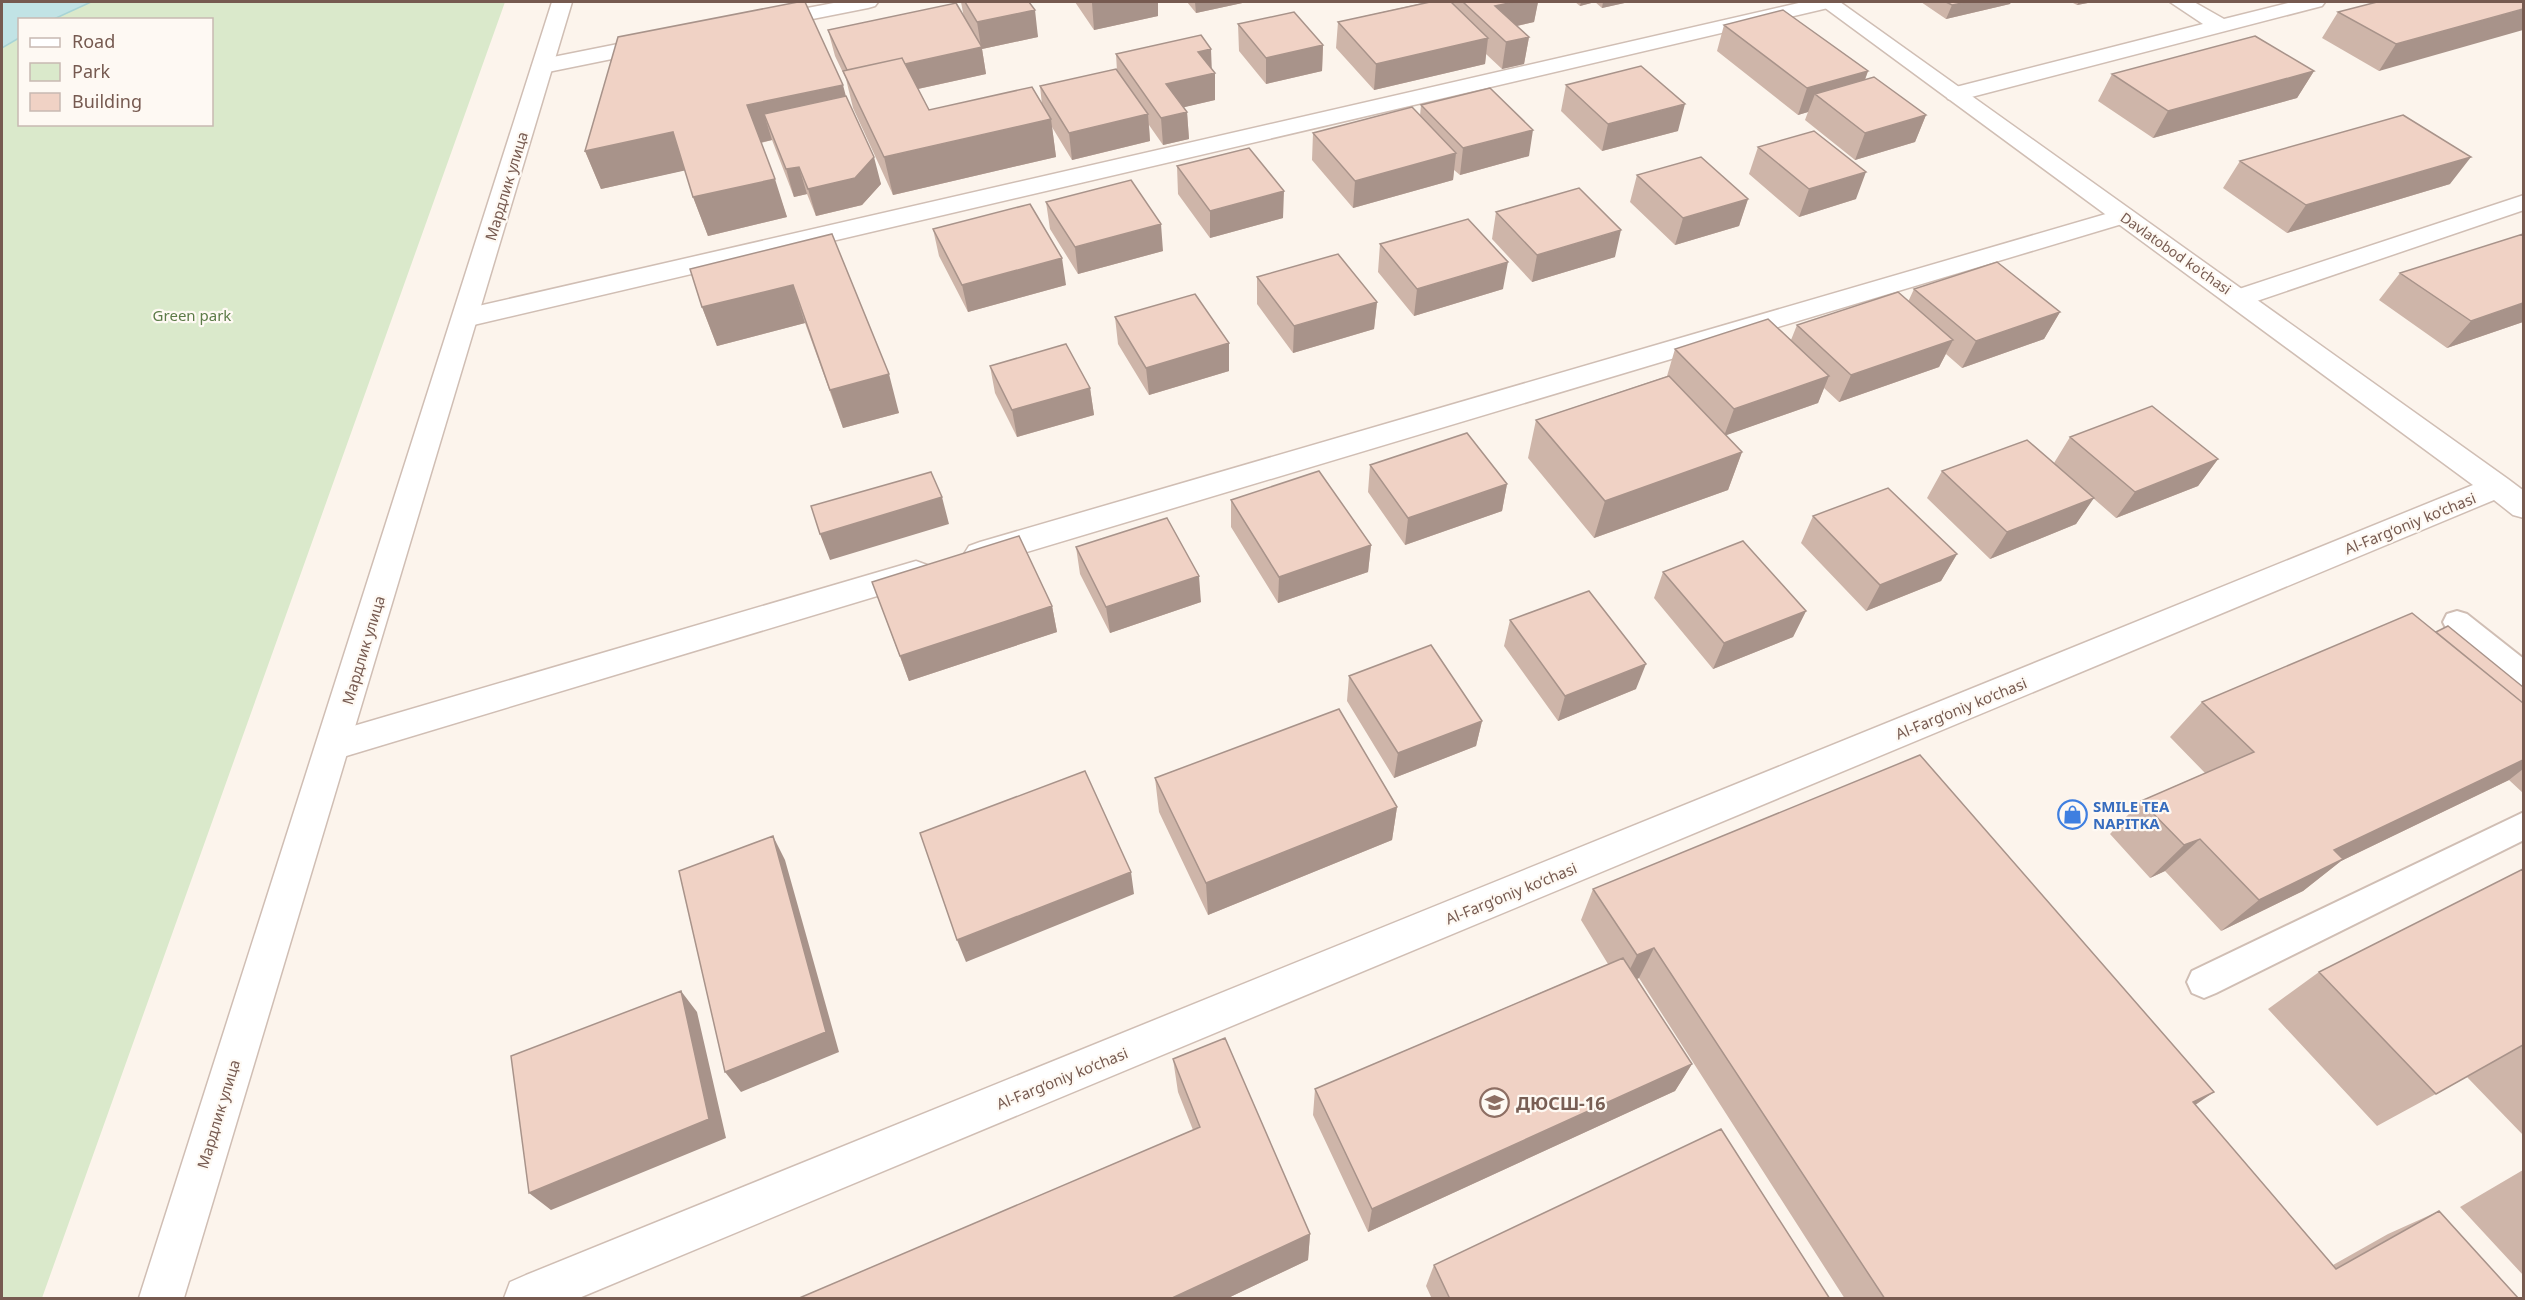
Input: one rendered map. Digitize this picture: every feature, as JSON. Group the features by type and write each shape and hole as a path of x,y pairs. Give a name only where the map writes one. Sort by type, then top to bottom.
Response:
{"street":[{"name":"Мардлик улица","path":"161,1299 562,2"},
{"path":"752,25 868,2"},
{"path":"465,318 1828,2"},
{"name":"Davlatobod ko'chasi","path":"1828,2 2239,298 2510,497"},
{"path":"2180,2 2220,26"},
{"path":"1956,94 2315,2"},
{"path":"543,66 682,39"},
{"path":"2239,298 2523,202"},
{"path":"333,746 2123,216"},
{"name":"Al-Farg‘oniy ko‘chasi","path":"526,1299 2510,497"}],"lane":[{"path":"2457,622 2523,676"},
{"path":"2204,982 2523,825"}],"green space":[{"name":"Green park","path":"2,2 505,2 42,1298 2,1298"}],"water":[{"path":"2,2 91,2 56,18 18,18 18,39 2,48"}],"building":[{"path":"805,2 843,85 747,105 775,179 693,197 673,132 585,151 618,37"},
{"path":"965,2 1029,2 1035,10 977,22"},
{"path":"1430,2 1451,2 1488,38 1376,64 1338,22"},
{"path":"1463,2 1514,2 1495,6 1529,37 1506,42"},
{"path":"1946,2 1968,2 1952,5"},
{"path":"2377,2 2523,2 2523,9 2396,44 2338,12"},
{"path":"956,3 982,47 905,64 902,58 847,70 828,30"},
{"path":"1783,10 1868,71 1807,88 1724,25"},
{"path":"1294,12 1323,45 1266,58 1238,24"},
{"path":"1201,35 1211,49 1198,52 1215,73 1166,84 1187,112 1161,118 1116,54"},
{"path":"2255,36 2314,71 2168,111 2112,74"},
{"path":"902,58 929,110 1032,87 1051,119 884,157 843,71"},
{"path":"1641,66 1685,104 1608,124 1566,85"},
{"path":"1116,69 1148,114 1069,133 1040,86"},
{"path":"1874,77 1926,115 1865,133 1815,94"},
{"path":"1490,88 1533,130 1463,148 1421,105"},
{"path":"846,96 874,157 855,178 808,189 799,167 786,169 764,114"},
{"path":"1412,107 1456,153 1355,181 1313,133"},
{"path":"2403,115 2471,157 2306,205 2240,161"},
{"path":"1814,131 1866,172 1809,189 1758,147"},
{"path":"1249,148 1284,191 1210,211 1177,166"},
{"path":"1701,157 1748,199 1683,218 1637,175"},
{"path":"1131,180 1161,224 1075,247 1046,202"},
{"path":"1579,188 1621,230 1537,255 1496,212"},
{"path":"1030,204 1062,258 962,285 933,229"},
{"path":"1468,219 1508,262 1417,289 1380,244"},
{"path":"832,234 889,374 830,390 793,285 702,307 690,269"},
{"path":"2523,234 2523,303 2471,321 2400,273"},
{"path":"1338,254 1377,302 1294,326 1257,277"},
{"path":"1997,262 2060,312 1976,341 1914,289"},
{"path":"1898,292 1953,340 1851,375 1797,325"},
{"path":"1195,294 1229,343 1146,368 1115,317"},
{"path":"1768,319 1829,376 1734,409 1675,349"},
{"path":"1066,344 1090,388 1012,410 990,366"},
{"path":"1669,376 1742,452 1605,501 1536,420"},
{"path":"2152,406 2218,459 2135,492 2070,437"},
{"path":"1467,433 1507,484 1408,518 1370,465"},
{"path":"2027,440 2094,498 2007,532 1942,471"},
{"path":"1319,471 1371,545 1279,577 1231,500"},
{"path":"931,472 942,497 820,534 811,506"},
{"path":"1888,488 1957,554 1880,585 1813,516"},
{"path":"1167,518 1199,576 1106,607 1076,547"},
{"path":"1019,536 1052,606 900,656 872,582"},
{"path":"1743,541 1806,611 1724,643 1663,572"},
{"path":"1589,591 1646,664 1565,696 1510,620"},
{"path":"2412,613 2523,703 2523,760 2334,850 2343,859 2259,900 2200,839 2184,845 2141,801 2254,752 2202,702"},
{"path":"2448,626 2523,687 2523,703 2436,632"},
{"path":"1431,645 1482,721 1398,753 1349,676"},
{"path":"1339,709 1397,807 1206,883 1155,778"},
{"path":"1920,755 2214,1092 2193,1102 2336,1269 2439,1211 2519,1299 1885,1299 1654,948 1637,955 1593,889"},
{"path":"1085,771 1131,872 957,940 920,833"},
{"path":"773,836 826,1032 725,1072 679,871"},
{"path":"2523,869 2523,1045 2436,1094 2319,972"},
{"name":"ДЮСШ-16","path":"1623,958 1692,1064 1372,1209 1315,1089"},
{"path":"681,991 709,1119 529,1193 511,1056"},
{"path":"1225,1038 1310,1234 1170,1299 797,1299 1200,1127 1173,1059"},
{"path":"1721,1129 1830,1299 1450,1299 1434,1265"}],"place":[{"name":"SMILE TEA NAPITKA","path":"2072,815"},
{"name":"ДЮСШ-16","path":"1495,1103"}]}
